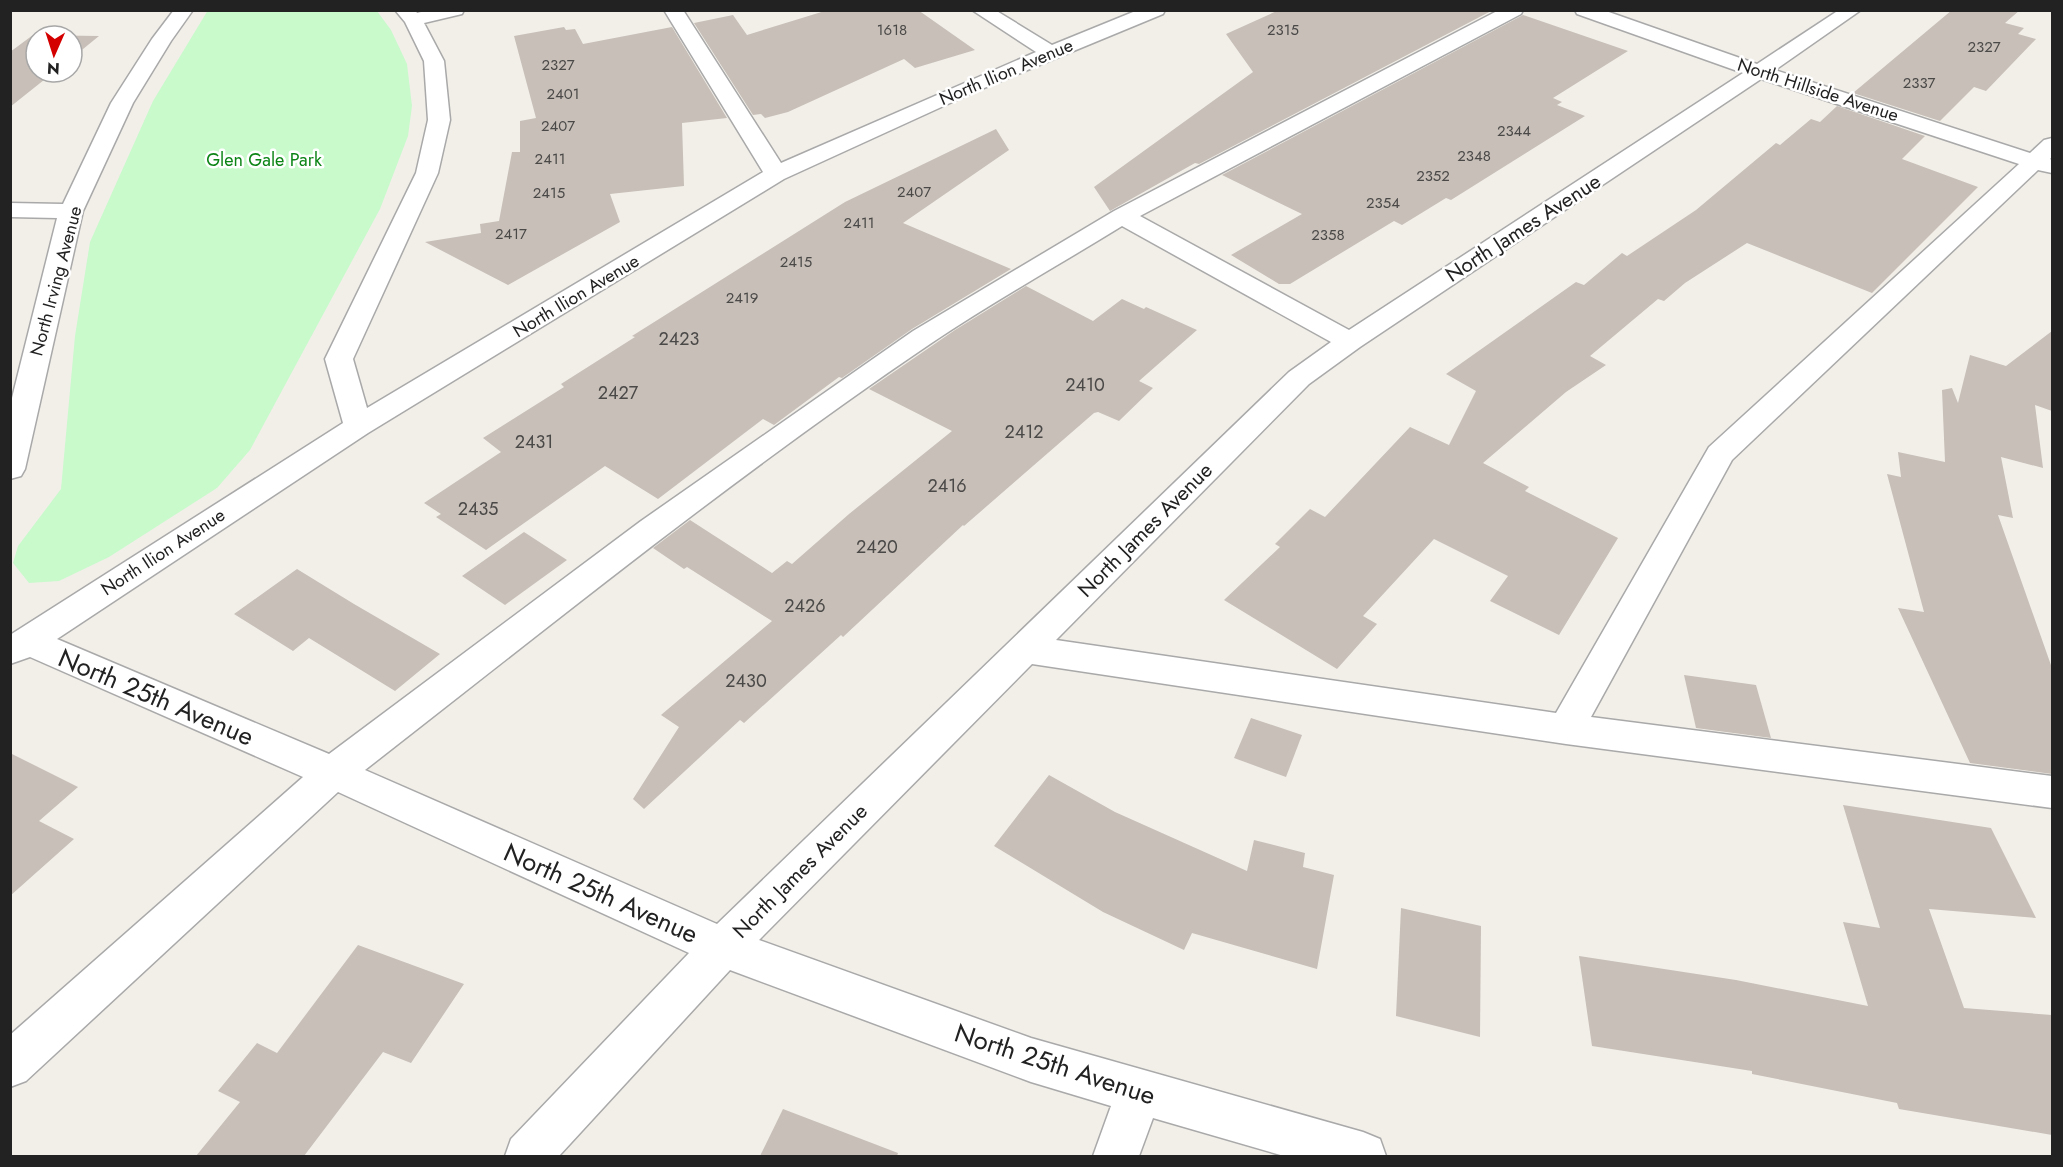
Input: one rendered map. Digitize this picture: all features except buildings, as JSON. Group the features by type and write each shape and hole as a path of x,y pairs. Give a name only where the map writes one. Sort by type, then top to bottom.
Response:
{"street":[{"name":"North Irving Avenue","path":"11,467 71,211 122,103 162,39 184,10"},
{"path":"358,426 339,359 427,173 439,120 434,62 408,15 455,10"},
{"path":"673,10 776,174"},
{"path":"981,10 1050,52"},
{"name":"North Ilion Avenue","path":"18,646 358,426 776,174 1050,52 1156,10"},
{"path":"10,1065 333,773 652,529 922,337 1122,216 1514,10"},
{"name":"North Hillside Avenue","path":"1584,10 1761,72 2046,158"},
{"name":"North James Avenue","path":"528,1156 723,947 1299,378 1350,341 1852,10"},
{"path":"1566,729 1720,454 2046,158"},
{"path":"10,210 71,211"},
{"path":"1122,216 1350,341"},
{"name":"North 25th Avenue","path":"18,646 333,773 723,947 1031,1060 1363,1156"},
{"path":"1025,649 1566,729 2052,792"},
{"path":"1116,1156 1138,1092"}],"green space":[{"name":"Glen Gale Park","path":"208,10 377,11 391,30 407,64 412,106 408,136 380,209 250,450 217,488 109,557 59,581 29,583 13,563 18,546 61,489 75,336 90,242 153,101"}]}
